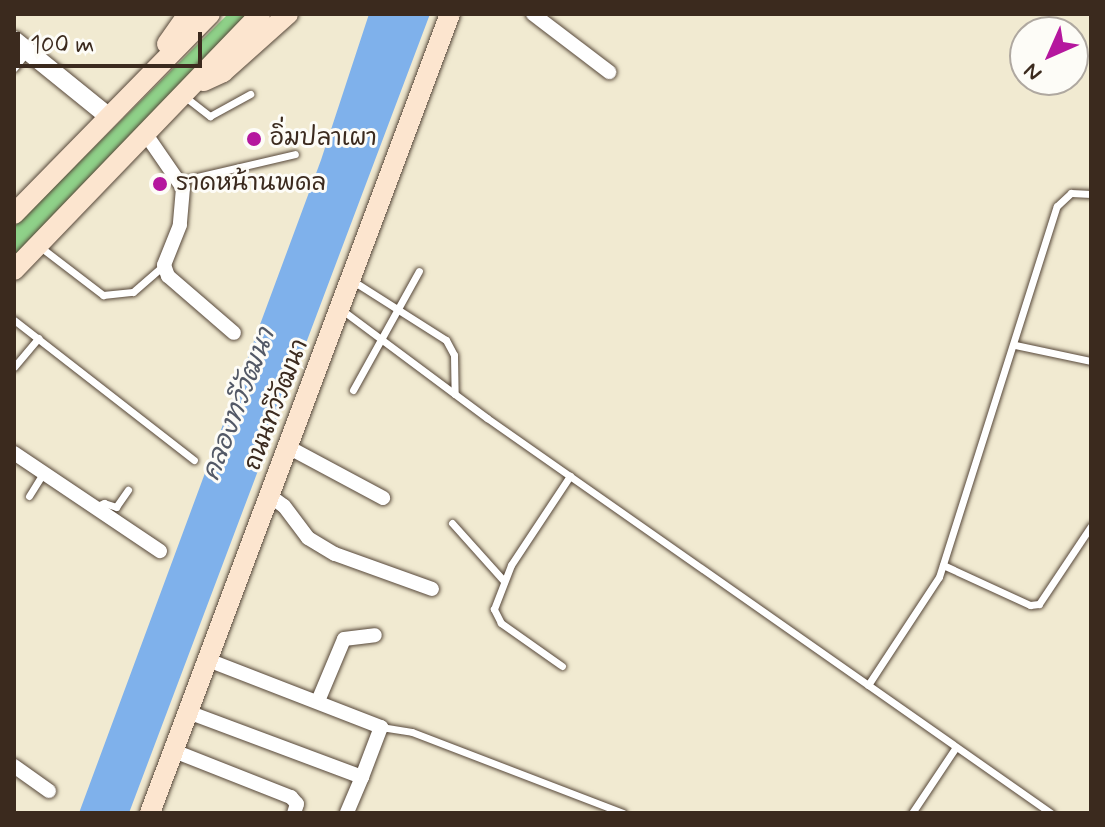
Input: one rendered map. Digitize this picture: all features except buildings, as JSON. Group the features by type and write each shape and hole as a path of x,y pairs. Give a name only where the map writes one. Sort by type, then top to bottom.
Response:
{"main road":[{"path":"127,99 188,14"},
{"path":"14,214 210,14"},
{"path":"14,270 260,14"},
{"path":"186,91 223,72 288,14"},
{"name":"ถนนทวีวัฒนา","path":"150,813 353,281 450,14"}],"street":[{"path":"533,14 609,72"},
{"path":"21,46 109,117"},
{"path":"145,133 180,181 180,225 164,265 168,276 234,333"},
{"path":"288,447 383,498"},
{"path":"14,453 160,551"},
{"path":"270,496 284,506 308,538 335,554 432,589"},
{"path":"318,701 344,639 375,635"},
{"path":"208,660 381,727 347,813"},
{"path":"188,712 362,777"},
{"path":"174,751 291,797 297,804 294,813"},
{"path":"14,766 49,791"}],"lane":[{"path":"14,68 21,46"},
{"path":"186,91 210,116 250,94"},
{"path":"180,181 295,154"},
{"path":"868,685 924,603 943,565 1057,206 1071,193 1091,194"},
{"path":"38,245 103,295 133,292 164,265"},
{"path":"353,390 419,271"},
{"path":"353,281 451,346 455,394"},
{"path":"341,309 570,476 1051,813"},
{"path":"14,320 194,460"},
{"path":"14,367 38,338"},
{"path":"1015,345 1091,361"},
{"path":"29,496 43,473"},
{"path":"562,666 501,623 494,609 504,581 570,476"},
{"path":"95,507 116,507 128,490"},
{"path":"452,523 504,581"},
{"path":"943,565 1030,605 1039,604 1091,526"},
{"path":"381,727 412,732 623,813"},
{"path":"912,813 956,747"}],"green space":[{"path":"228,14 248,14 14,259 14,227"}],"water":[{"name":"คลองทวีวัฒนา","path":"369,14 430,14 129,813 79,813 321,160"}],"place":[{"name":"อิ่มปลาเผา","path":"254,139"},
{"name":"ราดหน้านพดล","path":"160,184"}]}
